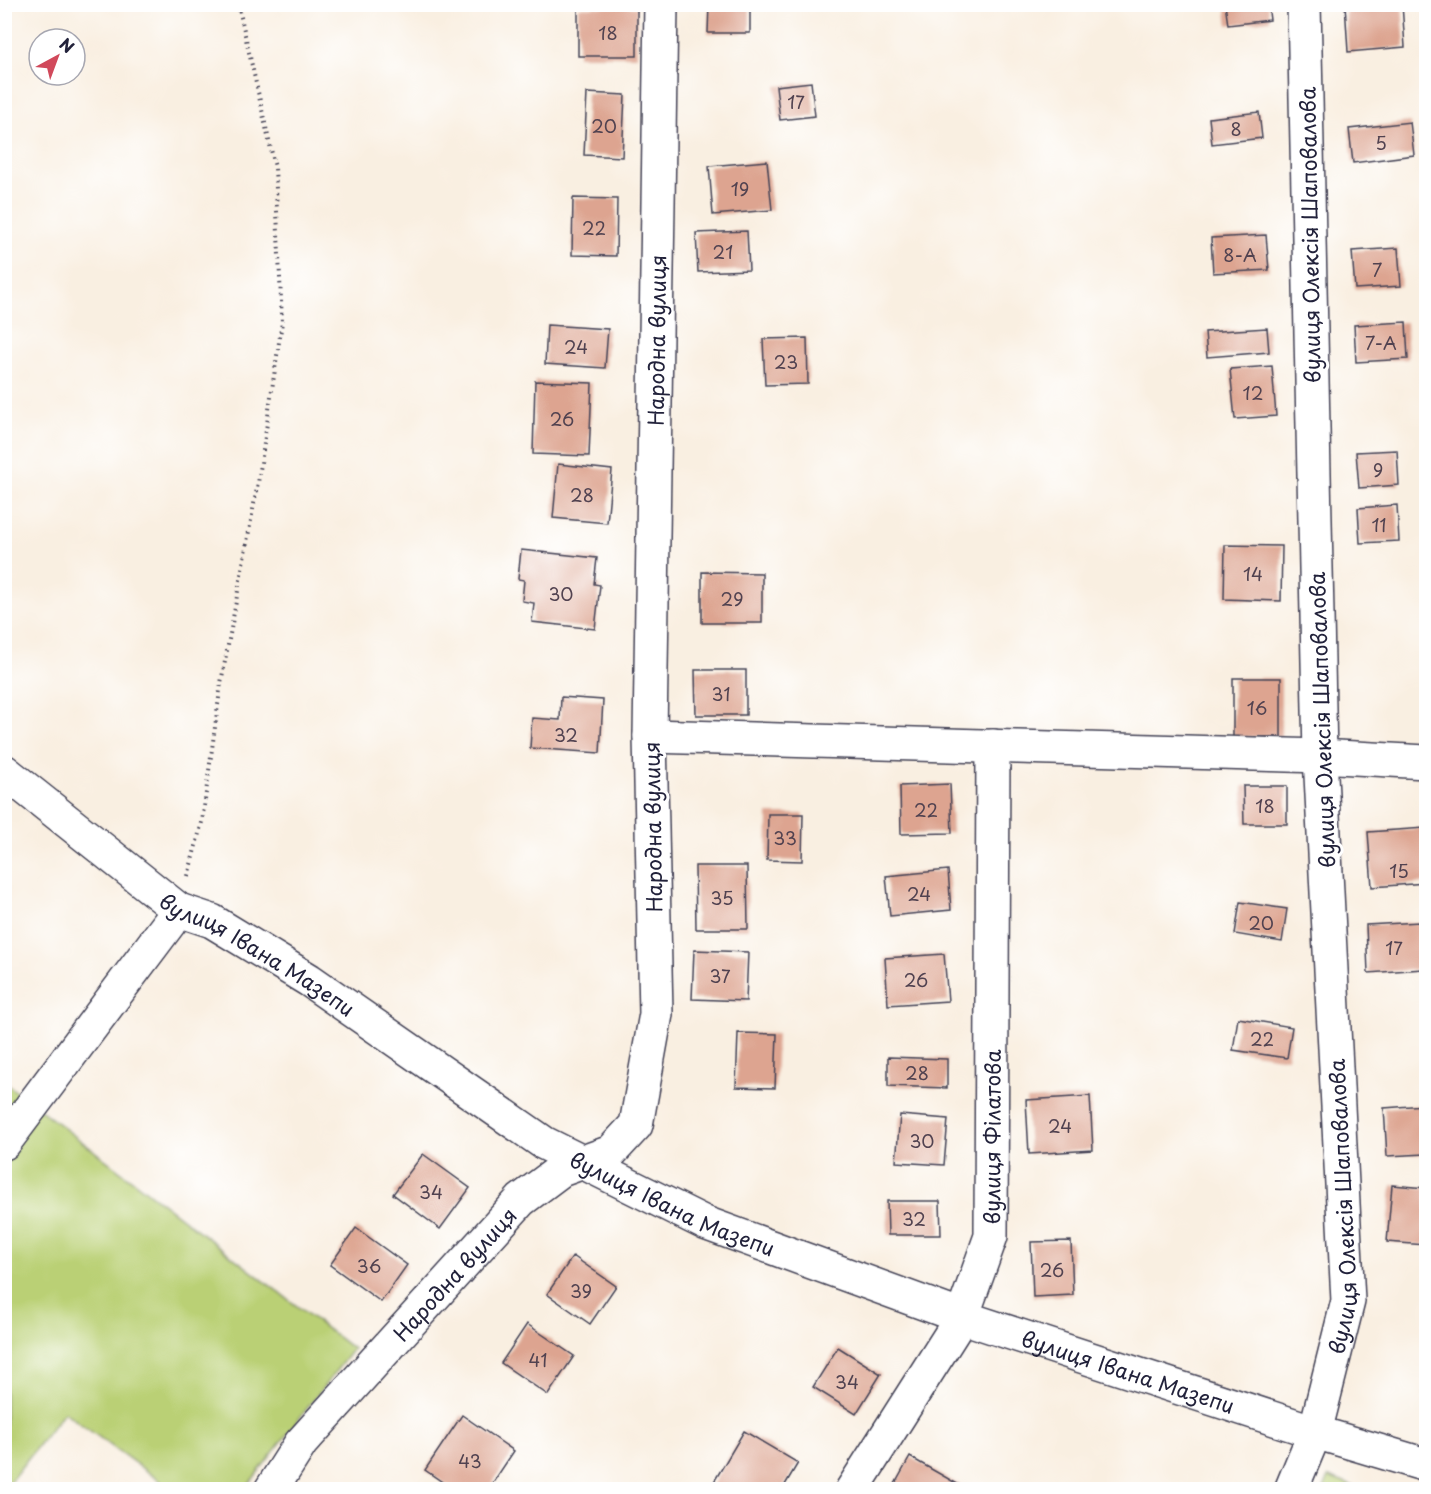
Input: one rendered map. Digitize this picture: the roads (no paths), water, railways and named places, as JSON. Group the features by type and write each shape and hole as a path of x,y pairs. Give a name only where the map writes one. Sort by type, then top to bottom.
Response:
{"street":[{"name":"Народна вулиця","path":"271,1490 301,1443 521,1200 561,1170 579,1161 611,1152 636,1125 656,1014 650,736 661,4"},
{"name":"вулиця Олексія Шаповалова","path":"1291,1490 1315,1432 1348,1300 1320,756 1304,4"},
{"path":"650,736 1320,756 1426,762"},
{"name":"вулиця Філатова","path":"852,1490 962,1317 991,1236 993,746"},
{"name":"вулиця Івана Мазепи","path":"4,771 179,910 212,921 309,980 544,1143 705,1223 962,1317 1315,1432 1426,1465"},
{"path":"4,1143 179,910"}]}
